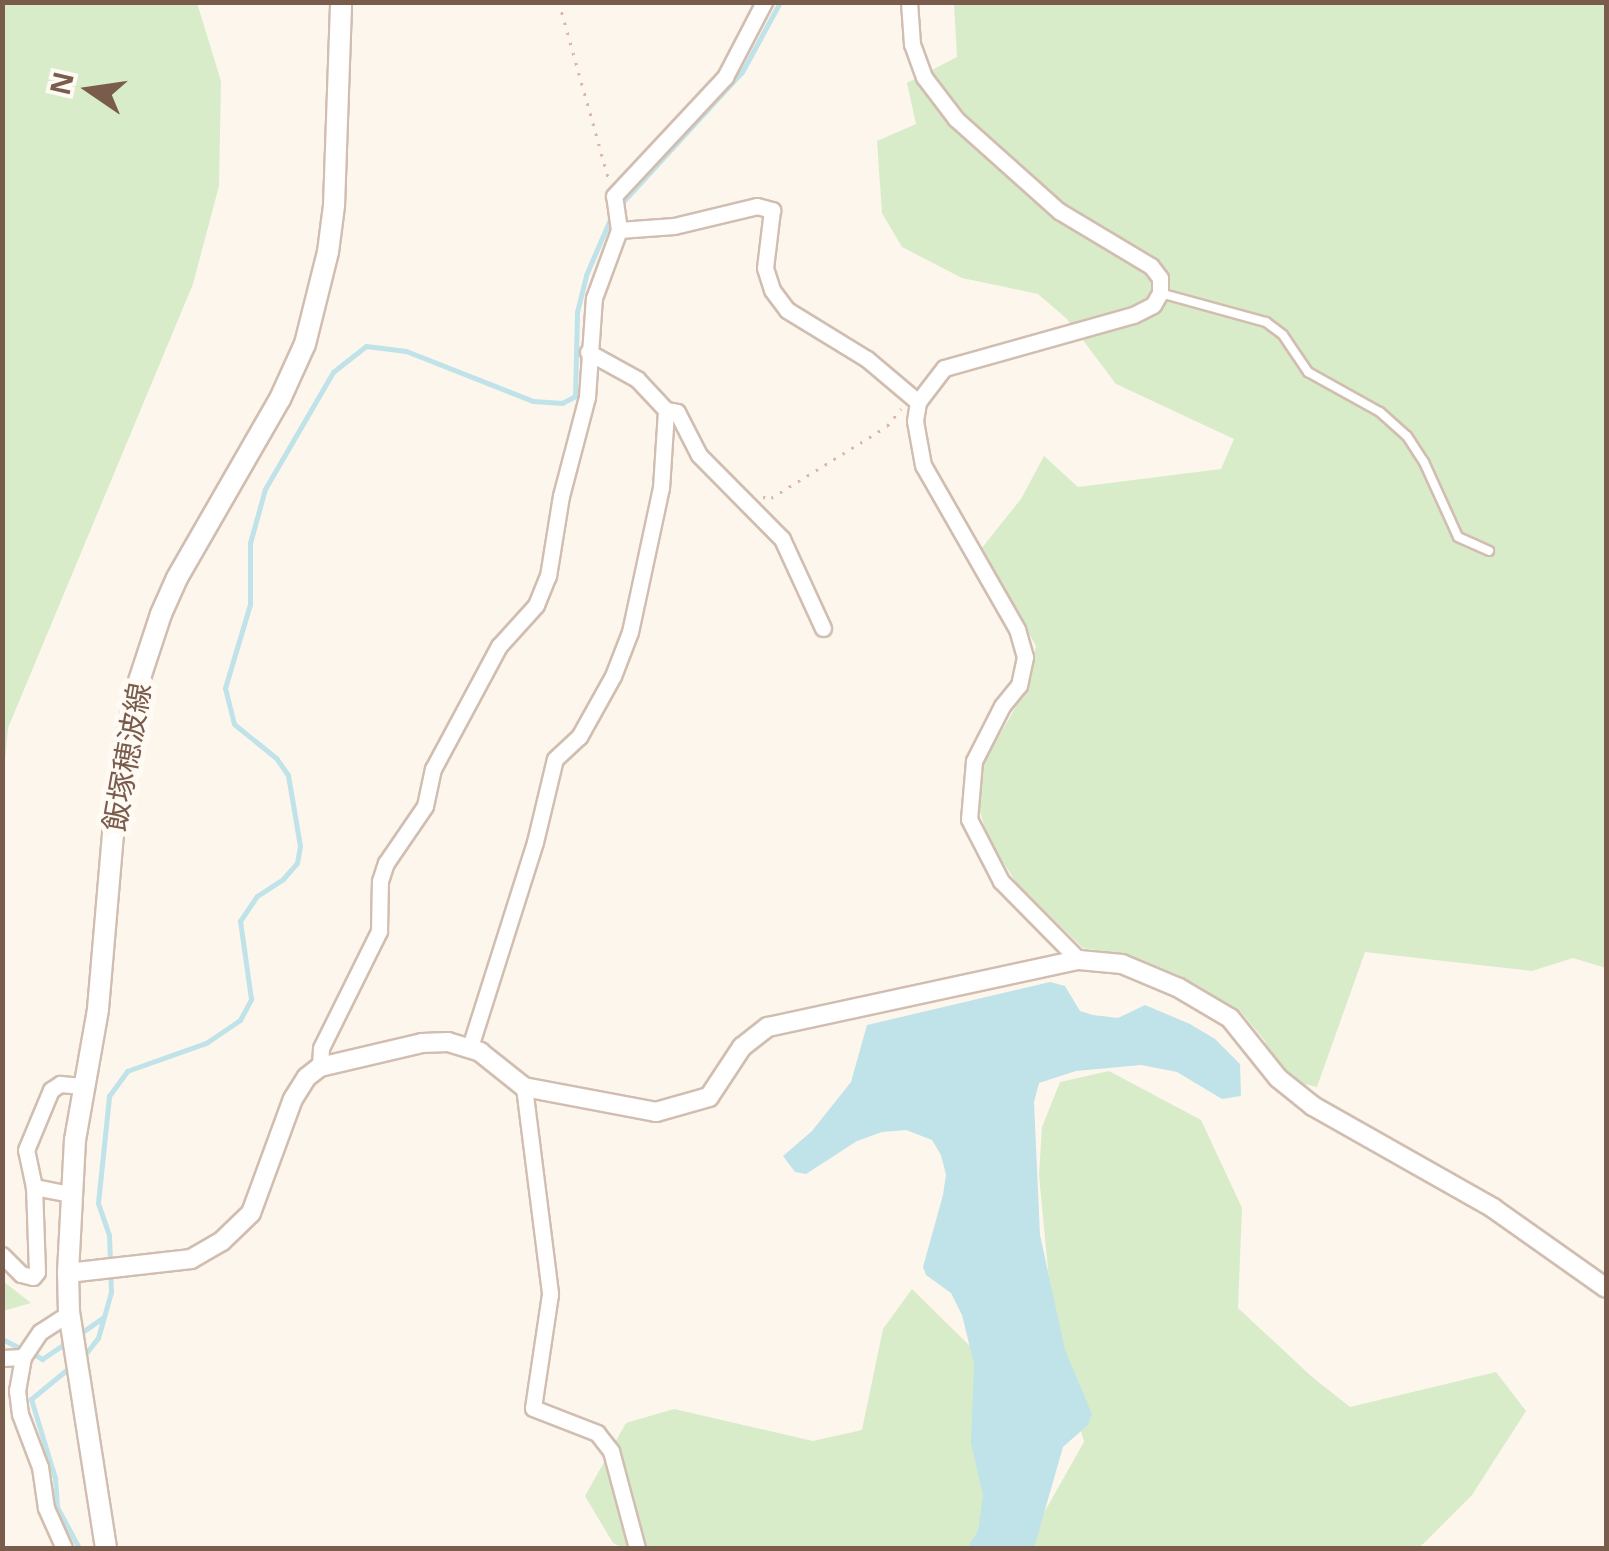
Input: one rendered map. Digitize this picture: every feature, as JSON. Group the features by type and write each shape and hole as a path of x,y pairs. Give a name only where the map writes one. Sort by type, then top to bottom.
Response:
{"main road":[{"name":"飯塚穂波線","path":"106,1548 69,1313 68,1274 70,1194 98,1009 116,801 136,690 177,578 280,399 304,344 328,252 339,160 341,2"}],"street":[{"path":"320,1067 321,1048 378,931 380,881 386,863 415,825 434,770 499,646 536,605 548,576 561,496 588,397 594,298 618,227 614,199 725,77 764,2"},
{"path":"910,2 912,44 924,77 956,120 1059,211 1151,266 1160,278 1160,293 1154,305 1133,315 955,362 914,399 922,466 1017,629 1025,657 1018,686 1002,706 974,762 970,818 1001,881 1079,960"},
{"path":"618,227 674,226 756,206 772,210 766,268 779,300 822,334 866,359 914,399"},
{"path":"588,352 636,380 666,410 677,412 699,455 782,539 823,628"},
{"path":"470,1047 535,842 555,760 580,737 613,676 630,632 661,488 666,410"},
{"path":"68,1274 191,1259 222,1241 252,1213 293,1099 307,1077 320,1067 422,1043 470,1047 524,1087 656,1112 709,1097 742,1048 768,1027 1079,960 1122,964 1178,988 1230,1018 1278,1078 1312,1106 1493,1208 1606,1288"},
{"path":"2,1255 20,1274 33,1278 34,1187 26,1150 42,1108 60,1084 85,1086"},
{"path":"524,1087 550,1294 533,1408 597,1433 611,1451 637,1548"},
{"path":"34,1187 70,1194"},
{"path":"64,1548 46,1508 40,1467 20,1414 17,1390 23,1358 40,1332 69,1313"},
{"path":"2,1358 23,1358"}],"lane":[{"path":"1160,293 1266,322 1283,335 1308,372 1380,412 1407,436 1424,462 1458,537 1489,551"}],"path":[{"path":"558,2 614,199"},
{"path":"729,484 771,498 887,426 914,399"}],"green space":[{"path":"3,2 197,3 221,81 219,186 193,284 8,728 3,783"},
{"path":"954,3 1606,3 1606,968 1573,958 1532,971 1365,952 1317,1087 1278,1078 1265,1041 1240,1011 1178,975 1129,955 1083,948 1018,885 989,841 977,802 984,762 1028,686 1036,646 981,549 1021,499 1044,456 1078,487 1221,469 1234,439 1116,384 1067,319 1038,294 962,278 902,247 882,213 877,141 916,124 907,83 957,57"},
{"path":"1109,1071 1201,1120 1242,1208 1238,1308 1311,1376 1350,1407 1496,1372 1526,1411 1472,1495 1419,1548 1024,1548 1084,1442 1054,1332 1039,1175 1042,1127 1060,1082"},
{"path":"3,1281 31,1303 3,1311"},
{"path":"912,1289 980,1356 1003,1548 623,1548 613,1543 585,1496 626,1423 674,1409 813,1441 862,1430 883,1329"}],"water":[{"path":"1050,982 1065,986 1080,1011 1093,1015 1118,1018 1145,1005 1190,1024 1215,1039 1240,1064 1241,1096 1222,1099 1177,1072 1141,1065 1076,1071 1039,1083 1034,1102 1040,1235 1065,1350 1092,1414 1088,1425 1063,1447 1034,1548 967,1548 978,1531 983,1496 971,1443 974,1364 962,1315 951,1293 926,1275 923,1267 943,1195 946,1175 941,1155 932,1140 906,1130 882,1132 857,1141 806,1174 795,1172 783,1156 812,1131 851,1082 867,1025"}],"waterway":[{"path":"619,206 742,72 780,2"},
{"path":"83,1357 98,1338 111,1292 109,1235 98,1203 109,1096 127,1071 206,1043 240,1020 251,999 240,921 257,896 283,879 297,863 300,846 288,775 276,758 234,724 225,688 250,604 250,543 265,489 333,372 366,346 406,351 533,401 562,403 575,396 577,312 586,275 612,215"},
{"path":"78,1335 102,1318"},
{"path":"2,1339 22,1349"},
{"path":"32,1353 42,1359 69,1341"},
{"path":"70,1367 31,1399 55,1478 57,1507 79,1548"}]}
